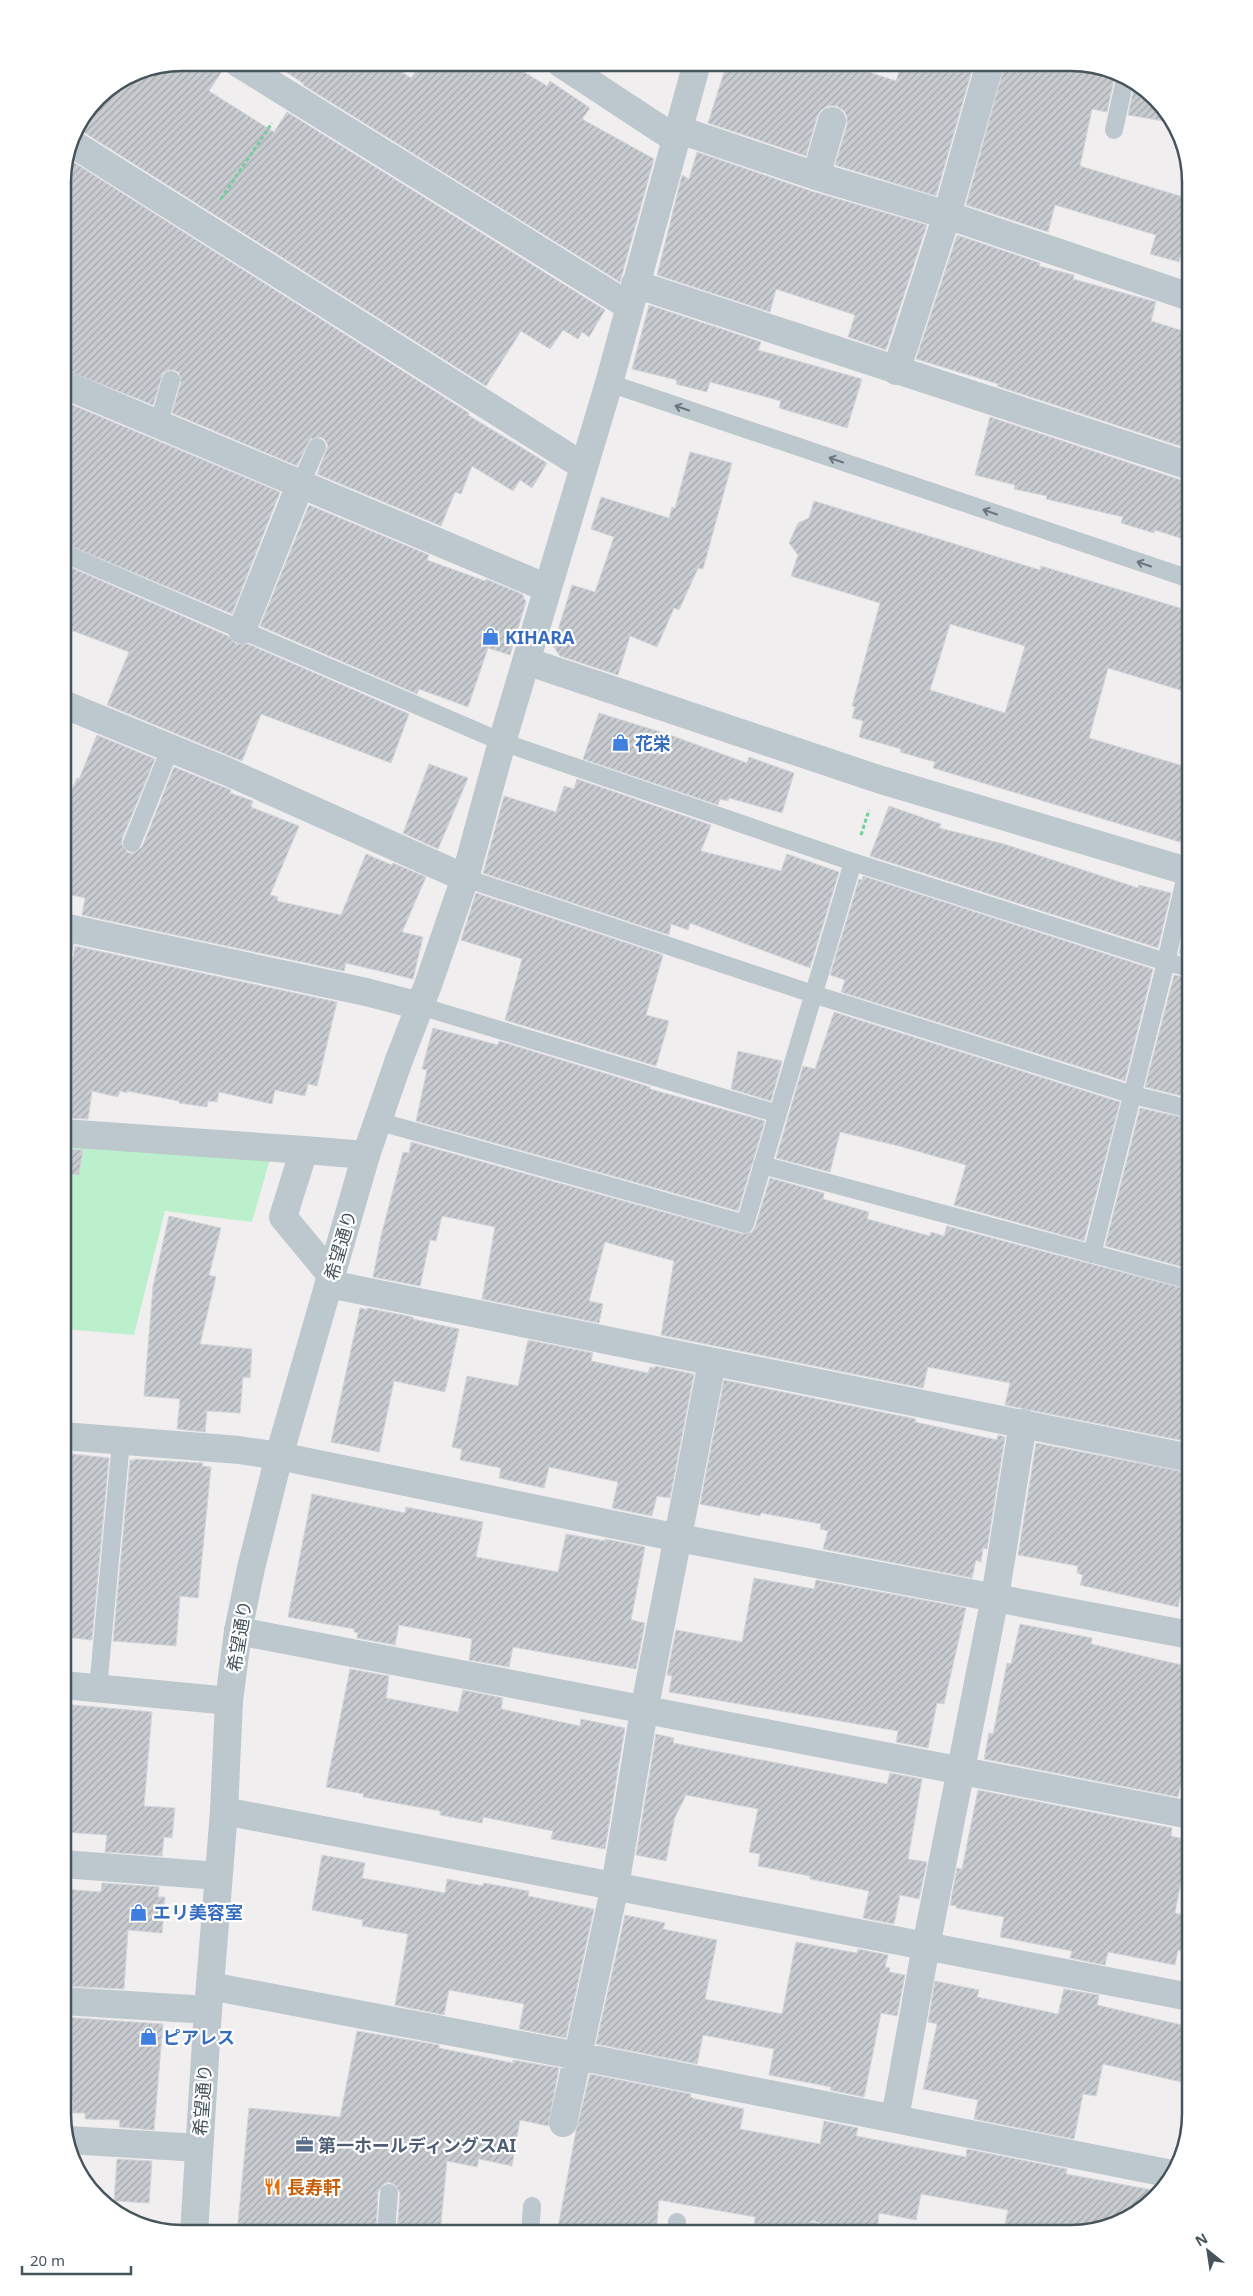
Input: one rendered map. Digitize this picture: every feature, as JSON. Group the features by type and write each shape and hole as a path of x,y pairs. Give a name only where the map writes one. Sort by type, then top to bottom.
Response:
{"street":[{"path":"252,71 632,295 896,371 1182,463"},
{"path":"573,71 679,135 947,215 1182,294"},
{"name":"希望通り","path":"194,2225 198,2148 224,1811 229,1701 238,1631 251,1568 279,1456 366,1155 465,878 502,742 609,383 696,71"},
{"path":"896,371 947,215 988,71"},
{"path":"816,176 832,121"},
{"path":"78,147 583,466"},
{"path":"71,387 547,588"},
{"path":"242,630 300,485"},
{"path":"526,661 878,779 1182,870"},
{"path":"71,707 228,772 465,878"},
{"path":"71,937 356,990 420,1006"},
{"path":"71,1135 366,1155"},
{"path":"304,1150 283,1217 330,1280 712,1362 1182,1456"},
{"path":"563,2123 615,1886 644,1710 712,1362"},
{"path":"894,2118 995,1597 1023,1423"},
{"path":"71,1437 240,1450 279,1456 679,1538 1182,1633"},
{"path":"238,1631 1182,1813"},
{"path":"71,1686 229,1701"},
{"path":"224,1811 1182,1995"},
{"path":"71,1865 218,1876"},
{"path":"71,2000 209,1998 578,2056 1164,2172"},
{"path":"75,2140 198,2148"}],"lane":[{"path":"1114,130 1124,85"},
{"path":"158,425 171,380"},
{"path":"609,383 1182,576"},
{"path":"300,485 317,446"},
{"path":"71,556 502,742 853,862 1182,966"},
{"path":"132,843 170,749"},
{"path":"377,1121 745,1224 853,862"},
{"path":"465,878 814,994 1133,1095 1182,1107"},
{"path":"1092,1254 1182,899"},
{"path":"420,1006 778,1114"},
{"path":"762,1165 1182,1278"},
{"path":"98,1688 121,1442"},
{"path":"387,2225 390,2193"},
{"path":"531,2225 532,2206"}],"path":[{"path":"204,225 291,95"},
{"path":"853,862 878,779"}],"green space":[{"path":"71,1142 270,1159 252,1222 165,1211 134,1335 71,1330"}],"building":[{"path":"175,71 222,71 209,91 274,132 287,112 605,310 589,337 582,332 578,339 563,330 550,349 521,331 486,386 83,132 94,115 109,99 121,90 147,77"},
{"path":"285,71 400,71 411,78 416,71 522,71 547,86 550,81 590,108 582,119 654,159 620,282 303,85"},
{"path":"724,71 866,71 896,81 899,71 972,71 936,196 835,165 847,125 847,117 844,111 837,106 828,106 821,110 817,117 806,156 708,123"},
{"path":"1003,71 1078,71 1092,73 1114,80 1107,112 1092,109 1080,166 1182,197 1182,251 1179,262 1150,254 1156,235 1055,205 1048,232 966,205"},
{"path":"1133,91 1154,109 1163,121 1128,115"},
{"path":"697,152 811,191 927,225 886,350 848,337 855,315 776,289 770,312 657,275 682,175 689,179"},
{"path":"73,162 469,413 468,415 547,463 532,488 520,480 513,491 472,466 461,494 455,492 441,526 317,474 328,446 321,437 310,439 297,466 172,413 181,382 179,373 174,370 163,373 153,405 71,372 71,175"},
{"path":"957,235 1040,263 1039,266 1074,275 1073,279 1156,302 1151,321 1182,331 1182,447 997,386 998,384 916,359"},
{"path":"649,305 761,342 758,350 862,379 847,428 779,408 781,401 710,382 707,392 676,384 677,380 632,369"},
{"path":"71,404 280,492 232,614 71,546"},
{"path":"990,417 1182,480 1182,538 1155,530 1154,533 1121,523 1123,517 1046,499 1047,496 1014,489 1015,485 975,475"},
{"path":"690,452 732,463 703,569 698,568 679,610 674,608 657,647 630,636 618,675 560,656 553,646 572,585 595,592 614,537 591,529 601,497 669,518 672,507 675,508"},
{"path":"814,501 1040,570 1041,566 1182,609 1182,691 1108,668 1089,738 1182,766 1182,843 933,768 935,762 900,752 901,749 859,737 863,721 852,718 855,707 852,706 880,603 791,576 798,555 789,543 798,523 809,518","holes":["950,624 1025,646 1005,713 930,690"]},
{"path":"309,505 429,555 427,560 485,581 486,579 522,594 526,602 510,655 488,648 468,707 419,689 417,694 260,626"},
{"path":"71,567 228,636 236,644 248,644 409,714 391,763 261,714 242,761 107,705 129,652 71,630"},
{"path":"599,713 667,734 747,763 749,757 794,773 782,813 729,798 728,801 720,799 718,805 583,759"},
{"path":"97,735 155,759 122,839 122,845 128,853 134,853 142,847 174,767 231,790 230,793 253,801 251,807 299,826 270,895 278,897 277,901 341,915 366,854 426,877 402,932 423,937 413,979 346,963 344,971 82,915 85,898 71,895 71,793 77,778 79,779"},
{"path":"429,764 468,778 438,849 403,833"},
{"path":"577,779 711,825 701,851 781,871 787,854 839,872 810,968 690,923 688,930 671,924 669,935 483,873 504,796 556,812 564,786 574,789"},
{"path":"889,806 941,824 939,828 1004,844 1138,888 1139,885 1171,893 1158,948 870,856"},
{"path":"863,876 1153,969 1125,1081 841,992 845,980 830,975 859,879 862,880"},
{"path":"476,893 663,955 646,1015 669,1021 656,1066 505,1020 522,959 461,940"},
{"path":"1182,940 1182,955 1179,954"},
{"path":"75,946 337,1002 317,1086 308,1084 305,1096 275,1090 272,1104 219,1092 217,1102 208,1101 207,1107 179,1103 179,1101 127,1091 127,1093 120,1091 118,1097 92,1091 88,1119 71,1118 71,967"},
{"path":"1174,975 1182,976 1182,1096 1145,1087"},
{"path":"834,1012 1120,1102 1084,1241 954,1205 966,1165 899,1146 840,1132 830,1172 776,1158 803,1066 815,1069"},
{"path":"433,1028 498,1045 499,1041 650,1087 650,1089 765,1121 738,1211 416,1121 427,1070 422,1069"},
{"path":"738,1051 782,1061 771,1101 731,1089"},
{"path":"1140,1108 1182,1117 1182,1267 1105,1246"},
{"path":"411,1142 743,1234 752,1232 755,1227 770,1178 824,1193 823,1199 869,1212 867,1219 930,1236 931,1232 944,1236 947,1226 1182,1288 1182,1441 1005,1405 1010,1383 928,1367 923,1388 661,1335 674,1261 605,1242 589,1301 603,1304 599,1323 482,1299 495,1227 442,1216 436,1241 430,1240 420,1286 373,1277 381,1236 403,1152 409,1153"},
{"path":"71,1149 83,1150 79,1175 71,1174"},
{"path":"169,1216 221,1228 209,1275 216,1277 200,1344 252,1349 250,1378 243,1377 240,1413 207,1411 205,1432 177,1429 180,1399 144,1396 153,1286"},
{"path":"360,1308 413,1317 413,1319 459,1329 445,1392 394,1381 379,1452 331,1442"},
{"path":"528,1340 593,1353 591,1361 648,1373 650,1367 655,1368 655,1366 694,1374 670,1498 657,1496 652,1516 612,1508 618,1482 549,1467 544,1488 499,1478 501,1468 460,1460 462,1449 452,1447 467,1376 518,1386"},
{"path":"724,1380 916,1419 915,1422 997,1440 998,1435 1005,1437 987,1549 983,1548 981,1562 976,1560 972,1578 823,1549 828,1531 820,1529 821,1524 761,1513 760,1516 700,1504"},
{"path":"1036,1443 1182,1471 1182,1586 1178,1607 1080,1585 1083,1575 1077,1573 1078,1566 1018,1555"},
{"path":"71,1454 109,1458 92,1640 71,1638"},
{"path":"130,1460 203,1463 202,1466 211,1467 198,1598 180,1596 176,1646 113,1641"},
{"path":"312,1494 405,1513 406,1507 483,1522 476,1557 558,1572 566,1534 645,1547 631,1620 645,1623 636,1669 513,1647 509,1667 469,1660 472,1639 399,1625 395,1645 357,1638 358,1633 354,1632 354,1629 288,1617"},
{"path":"754,1578 814,1589 816,1580 966,1608 944,1704 937,1703 928,1748 896,1742 898,1731 669,1692 672,1676 667,1675 676,1630 742,1642"},
{"path":"1020,1624 1092,1638 1091,1644 1182,1665 1182,1778 1178,1797 984,1759 989,1733 993,1734 1007,1663 1011,1664"},
{"path":"350,1669 389,1676 386,1698 458,1712 463,1690 503,1698 501,1709 580,1726 581,1719 625,1728 605,1849 551,1839 553,1831 483,1817 482,1823 440,1815 440,1811 363,1797 364,1794 326,1787"},
{"path":"71,1705 152,1712 144,1806 175,1808 172,1838 164,1837 162,1856 105,1852 107,1835 71,1833"},
{"path":"656,1734 674,1738 673,1743 887,1784 890,1773 922,1779 908,1859 927,1862 919,1899 900,1895 894,1924 863,1918 869,1891 810,1879 810,1876 758,1866 760,1854 749,1852 758,1809 686,1795 675,1817 666,1861 636,1855"},
{"path":"978,1790 1172,1828 1171,1836 1182,1838 1182,1876 1175,1913 1182,1914 1182,1951 1178,1950 1175,1965 1108,1952 1105,1965 1070,1958 1072,1951 1000,1937 1004,1917 956,1908 957,1906 950,1905 957,1868 962,1869"},
{"path":"322,1855 365,1863 362,1878 445,1893 447,1879 483,1886 484,1883 529,1891 528,1896 594,1909 566,2038 519,2029 524,2004 449,1990 444,2015 395,2005 408,1934 362,1926 363,1920 312,1910"},
{"path":"102,1883 159,1887 158,1897 165,1897 162,1933 128,1930 124,1989 71,1986 71,1890 101,1892"},
{"path":"625,1915 665,1923 663,1929 717,1940 705,1999 782,2014 796,1942 857,1953 858,1949 888,1955 885,1967 890,1968 889,1972 905,1975 897,2016 881,2013 864,2097 830,2090 831,2087 769,2075 774,2049 703,2035 697,2064 596,2044"},
{"path":"935,1981 979,1990 977,1997 1058,2014 1064,1989 1099,1995 1097,2005 1182,2025 1182,2082 1103,2064 1096,2096 1083,2094 1074,2139 974,2119 978,2100 923,2089 937,2024 928,2022"},
{"path":"71,2018 163,2024 154,2130 119,2127 120,2120 85,2119 85,2113 72,2113 73,2100 71,2100"},
{"path":"357,2031 439,2045 439,2048 513,2063 513,2060 559,2068 548,2126 520,2120 512,2166 479,2159 477,2167 447,2161 441,2225 398,2225 400,2193 395,2185 389,2182 384,2184 378,2192 376,2225 238,2225 249,2108 340,2117"},
{"path":"590,2074 691,2094 690,2097 696,2099 744,2109 740,2129 820,2144 824,2121 858,2128 856,2136 966,2157 967,2149 1067,2169 1066,2174 1151,2190 1132,2206 1120,2213 1092,2223 1078,2225 1005,2225 1008,2210 921,2194 916,2220 879,2213 878,2225 822,2225 813,2220 806,2225 754,2225 755,2217 659,2200 657,2225 558,2225 576,2131"},
{"path":"117,2159 152,2161 149,2203 114,2201"}],"place":[{"name":"KIHARA","path":"491,637"},
{"name":"花栄","path":"621,743"},
{"name":"エリ美容室","path":"139,1912"},
{"name":"ピアレス","path":"149,2037"},
{"name":"第一ホールディングスAI","path":"304,2145"},
{"name":"長寿軒","path":"273,2187"}]}
